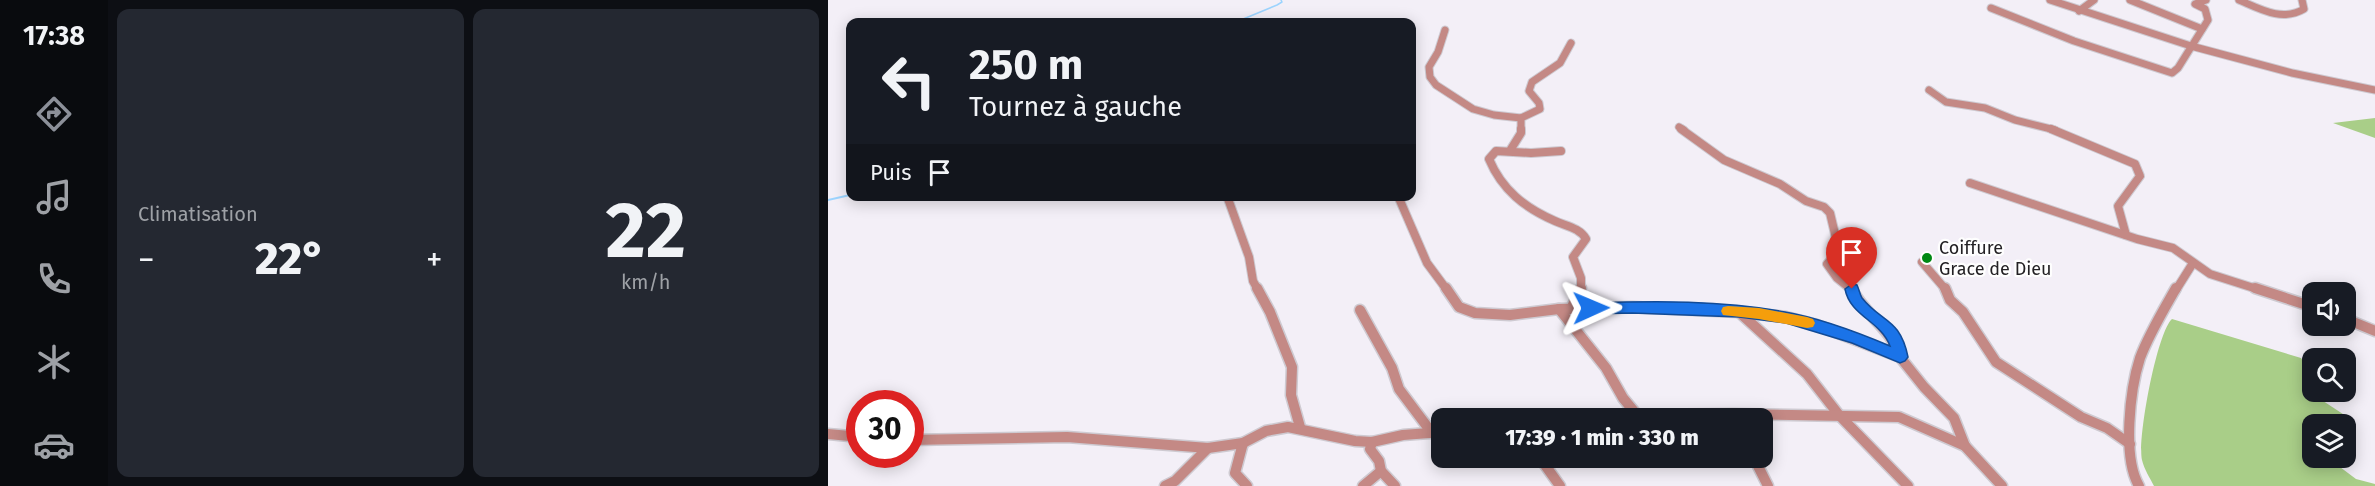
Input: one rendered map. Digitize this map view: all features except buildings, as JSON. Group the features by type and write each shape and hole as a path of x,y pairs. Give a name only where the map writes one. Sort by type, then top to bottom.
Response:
{"street":[{"path":"2050,0 2191,46 2292,73 2375,90"},
{"path":"2079,11 2094,0"},
{"path":"2130,0 2202,29"},
{"path":"1991,8 2074,41 2172,73 2178,68 2208,20 2205,9 2195,4 2206,0"},
{"path":"2239,0 2283,16 2301,12 2304,9 2302,0"},
{"path":"1445,30 1438,52 1429,67 1430,76 1436,85 1473,109 1494,115 1521,118 1540,109 1539,103 1529,91 1532,82 1560,63 1571,44"},
{"path":"1929,90 1946,102 1992,110 2015,120 2049,128 2135,164 2140,176 2118,206 2126,235"},
{"path":"1511,149 1521,133 1521,118"},
{"path":"1679,127 1724,160 1780,184 1806,201 1824,207 1830,213 1839,251 1827,264 1837,278 1852,289 1854,299 1891,333 1897,341 1900,357 1924,387 1954,418 1965,446 2002,486"},
{"path":"1561,151 1545,150 1531,153 1511,149 1496,151 1488,159 1504,187 1516,200 1530,209 1582,232 1586,239 1573,257 1582,277 1583,288 1571,309"},
{"path":"1970,183 2126,235 2174,248 2210,274 2302,304"},
{"path":"1229,201 1250,256 1253,281 1270,312 1292,367 1291,395 1300,427"},
{"path":"1400,201 1427,262 1459,307 1475,313 1510,315 1559,309 1632,307 1739,312 1786,317 1817,325 1900,357"},
{"path":"1922,262 1946,290 1950,300 1963,312 1996,362 2081,417 2107,428 2130,444"},
{"path":"2139,486 2135,478 2130,444 2132,396 2140,359 2152,331 2193,263"},
{"path":"1559,309 1606,368 1631,408"},
{"path":"1360,310 1392,368 1400,389 1431,425"},
{"path":"1739,312 1808,374 1839,415 1908,486"},
{"path":"2356,323 2375,331"},
{"path":"1773,416 1899,417 1965,446"},
{"path":"924,441 1067,437 1208,448 1243,442 1266,431 1288,427 1300,427 1355,441 1372,442 1403,435 1431,433"},
{"path":"828,434 846,436"},
{"path":"1243,442 1235,473 1247,486"},
{"path":"1372,442 1370,450 1379,461 1381,471 1395,486"},
{"path":"1166,486 1175,481 1208,448"},
{"path":"1547,468 1560,486"},
{"path":"1759,468 1768,486"},
{"path":"1363,486 1381,471"}],"green space":[{"path":"2375,118 2375,138 2333,123"},
{"path":"2172,319 2301,358 2302,402 2325,402 2343,414 2302,414 2302,468 2341,468 2356,479 2375,484 2375,486 2154,486 2142,460 2142,431 2155,364 2166,328"}],"waterway":[{"path":"1246,18 1277,5 1282,2 1281,0"},
{"path":"828,200 846,196"}],"slow traffic":[{"path":"1728,311 1786,317 1807,323"}],"place":[{"name":"Coiffure Grace de Dieu","path":"1927,258"}],"route":[{"path":"1591,308 1632,307 1759,313 1786,317 1857,339 1900,357 1897,341 1884,325 1854,299 1852,289"}]}
